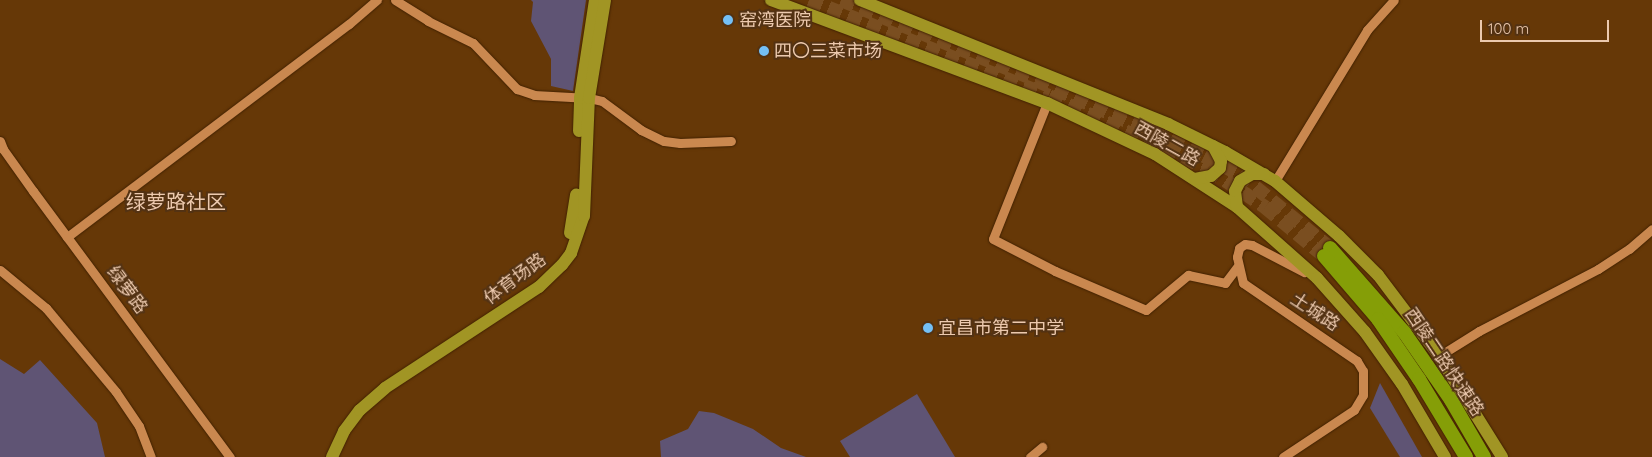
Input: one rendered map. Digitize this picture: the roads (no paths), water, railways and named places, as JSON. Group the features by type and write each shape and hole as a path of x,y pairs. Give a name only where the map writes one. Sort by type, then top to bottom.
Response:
{"highway":[{"name":"西陵二路快速路","path":"1465,457 1450,430 1378,319 1327,252 1404,332 1452,400 1484,457"}],"main road":[{"name":"体育场路","path":"324,457 338,427 372,390 521,292 551,266 563,252 570,235 576,206 595,0"},
{"name":"体育场路","path":"332,457 344,431 360,410 385,388 539,287 571,253 584,216 585,98 605,0"},
{"name":"西陵二路","path":"771,0 1047,103 1155,154 1237,207 1317,278 1365,332 1402,384 1445,457"},
{"name":"西陵二路","path":"864,1 1107,98 1213,146 1270,178 1339,236 1378,275 1439,356 1502,457"},
{"path":"1195,179 1211,176 1220,168 1221,161 1213,146"},
{"path":"1237,207 1235,191 1240,181 1252,174 1270,178"}],"street":[{"path":"67,237 349,24 377,0"},
{"path":"395,0 428,21 473,43 517,90 534,95 602,101 641,130 664,141 680,143 731,141"},
{"path":"1270,178 1367,30 1394,0"},
{"path":"1047,103 993,239 1054,271 1146,310 1188,275 1225,283 1238,266"},
{"name":"绿萝路","path":"0,141 3,149 67,237 230,457"},
{"path":"1439,356 1479,330 1598,269 1629,249 1652,229"},
{"name":"土城路","path":"1283,457 1354,410 1363,395 1363,370 1357,361 1340,347 1243,283 1238,266 1238,248 1246,244 1261,248 1317,278"},
{"path":"0,270 46,308 116,392 139,426 151,457"},
{"path":"1030,457 1042,447"}],"tunnel":[{"path":"809,0 1049,96 1208,169 1265,207 1324,256"},
{"path":"841,0 1036,80 1204,156 1239,174 1330,248"}],"place":[{"name":"窑湾医院","path":"728,20"},
{"name":"四〇三菜市场","path":"764,51"},
{"name":"宜昌市第二中学","path":"928,328"}],"district":[{"name":"绿萝路社区","path":"176,201"}]}
